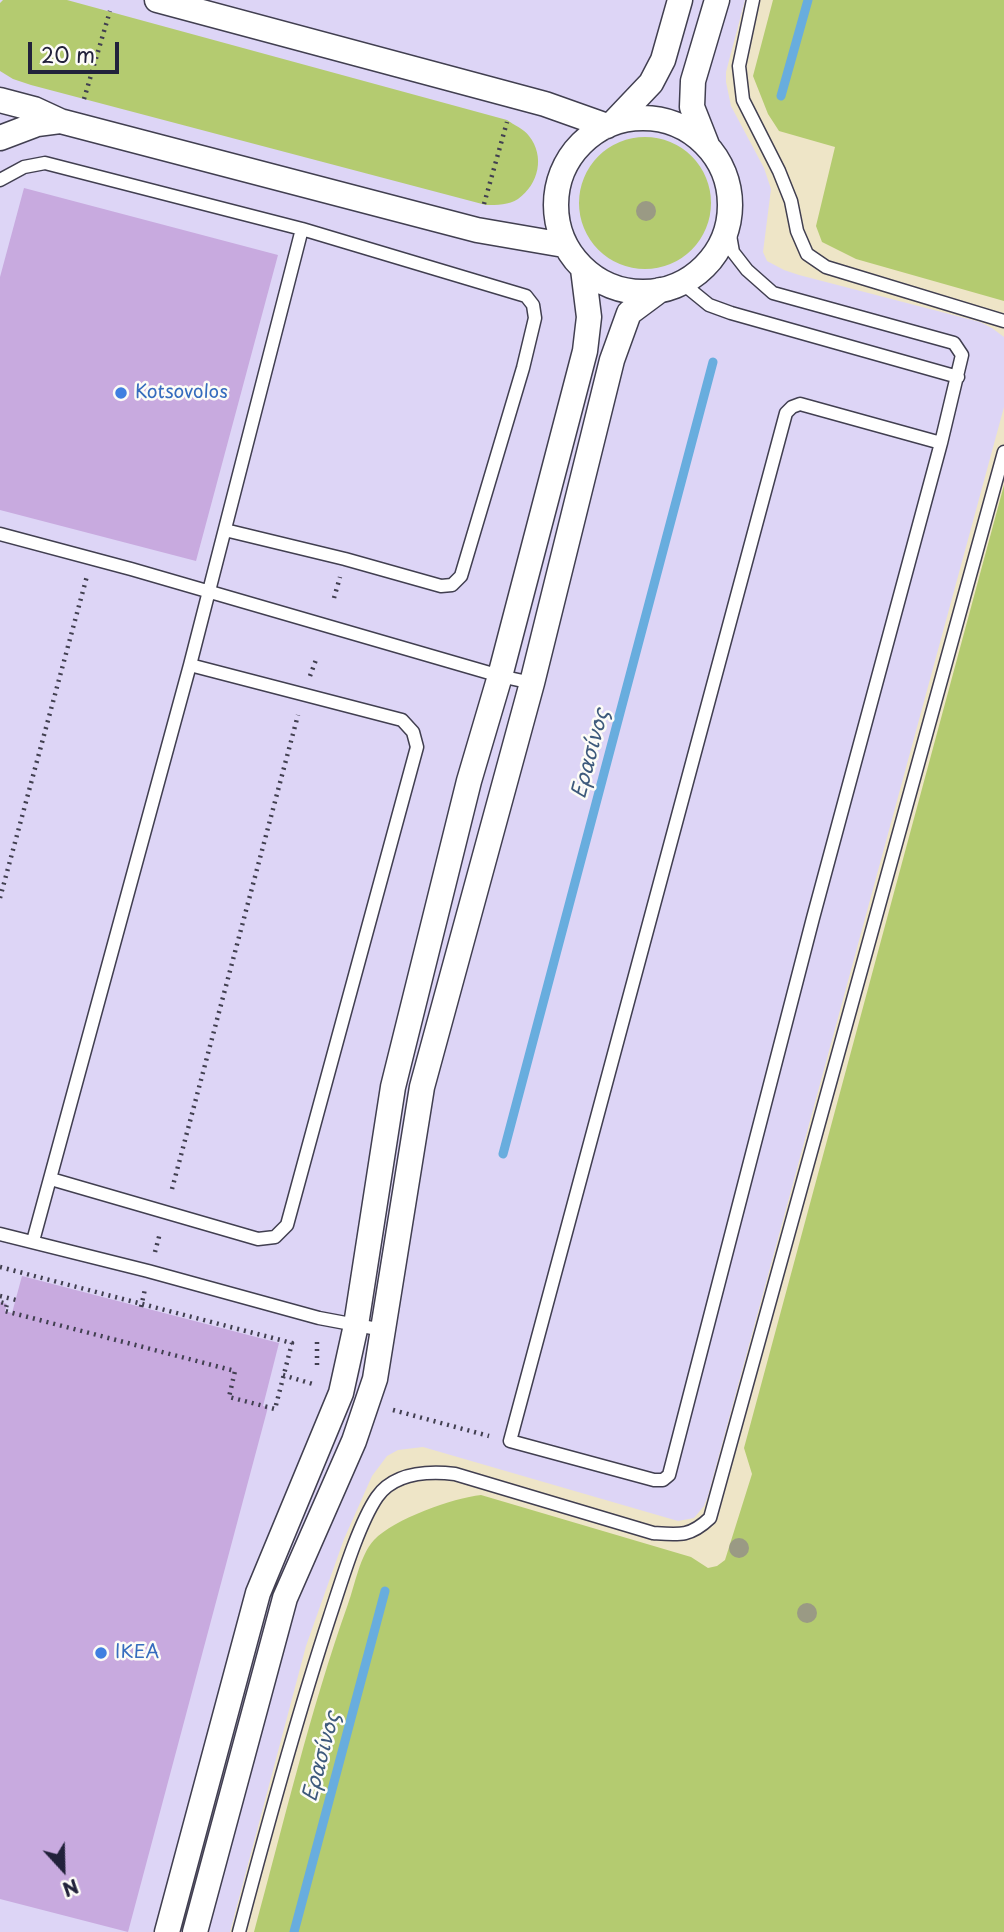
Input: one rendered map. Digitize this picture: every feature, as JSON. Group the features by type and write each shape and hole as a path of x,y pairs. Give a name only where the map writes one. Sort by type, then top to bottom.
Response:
{"street":[{"path":"157,0 545,104 610,124 647,118 664,120 680,126 707,146"},
{"path":"671,287 635,292 611,286 583,269 565,245 556,218 556,190 566,163 578,146 610,124 651,83 663,60 680,0"},
{"path":"195,1932 285,1598 364,1415 375,1380 422,1087 532,683 620,332 629,313 695,275 712,258 724,239 730,207 725,174 707,146 692,107 693,81 717,0"},
{"path":"0,100 34,109 60,121 477,230 565,245"},
{"path":"0,138 37,124 60,121"},
{"path":"167,1932 258,1593 341,1393 356,1325 393,1087 469,781 500,676 585,351 589,317 583,269"}],"lane":[{"path":"753,0 739,66 743,100 779,171 791,201 797,231 807,254 825,267 1004,321"},
{"path":"0,180 24,167 45,163 302,229 526,296 533,305 535,318 523,368 461,576 452,585 441,586 225,530"},
{"path":"728,224 733,252 747,271 774,293 954,343 962,355 941,443 813,918 668,1475 663,1480 654,1480 510,1441 786,413 800,404 941,443"},
{"path":"33,1241 190,665 302,229"},
{"path":"671,287 731,313 958,377"},
{"path":"239,1932 308,1685 341,1582 378,1496 395,1482 417,1474 437,1472 455,1474 653,1532 680,1535 698,1530 710,1518 1004,452"},
{"path":"0,534 532,683"},
{"path":"51,1179 258,1239 275,1237 286,1225 414,760 417,747 413,732 402,720 190,665"},
{"path":"0,1234 319,1318 383,1330"}],"path":[{"path":"84,99 110,11"},
{"path":"483,206 508,118"},
{"path":"0,898 93,559"},
{"path":"309,679 317,657"},
{"path":"172,1189 298,715"},
{"path":"155,1253 161,1229"},
{"path":"0,1267 292,1343 275,1409 229,1397 235,1371 5,1311 7,1304 0,1302"},
{"path":"0,1296 16,1300"},
{"path":"283,1375 327,1388"},
{"path":"384,1408 510,1441"}],"shaded area":[{"path":"0,0 745,0 726,72 726,82 731,106 764,168 771,189 763,252 767,261 799,275 980,322 1004,337 1004,407 704,1506 694,1518 678,1521 423,1447 398,1450 387,1456 372,1476 344,1539 306,1646 230,1932 0,1932"}],"green space":[{"path":"3,0 67,0 507,120 524,131 534,144 538,161 535,178 518,199 503,204 486,205 13,79 0,71 0,3"},
{"path":"773,0 1004,0 1004,301 856,259 822,242 816,226 835,147 779,131 768,114 753,76"},
{"path":"645,137 670,142 682,148 700,166 706,178 711,203 706,228 700,240 682,258 670,264 645,269 620,264 608,258 590,240 584,228 579,203 584,178 590,166 608,148 620,142"},
{"path":"1004,485 1004,1932 254,1932 334,1644 365,1554 383,1532 424,1511 455,1500 481,1495 691,1557 708,1568 725,1560 752,1474 744,1448"}],"building":[{"name":"Kotsovolos","path":"24,188 278,255 196,561 0,510 0,277"},
{"name":"IKEA","path":"22,1276 279,1343 263,1406 268,1407 128,1932 0,1899 0,1302 7,1304 5,1311 12,1313"}],"waterway":[{"name":"Ερασίνος","path":"781,96 808,0"},
{"name":"Ερασίνος","path":"503,1154 713,362"},
{"name":"Ερασίνος","path":"294,1932 385,1591"}],"place":[{"name":"Kotsovolos","path":"121,393"},
{"name":"IKEA","path":"101,1653"}]}
